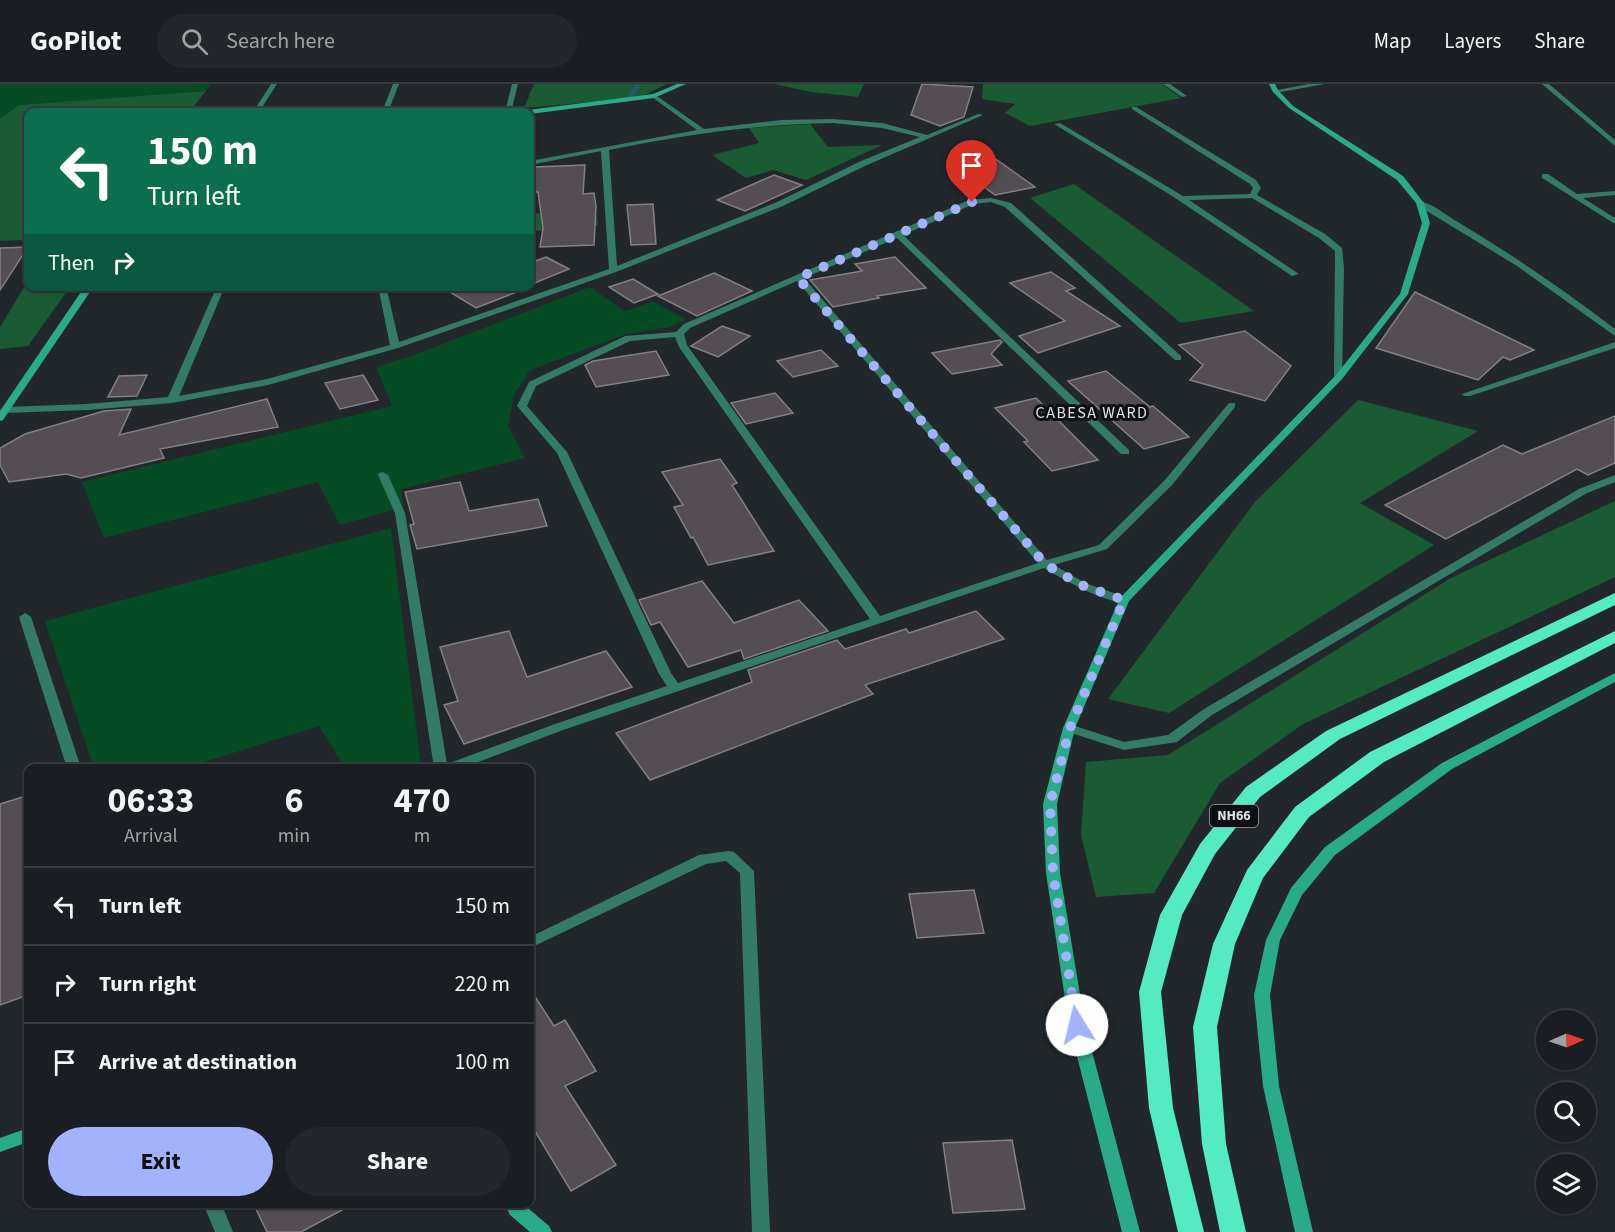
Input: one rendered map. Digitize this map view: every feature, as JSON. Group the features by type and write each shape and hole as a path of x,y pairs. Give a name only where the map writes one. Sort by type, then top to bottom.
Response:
{"highway":[{"name":"NH66","path":"1191,1232 1161,1108 1150,992 1171,915 1207,849 1253,792 1332,735 1615,598"},
{"path":"1233,1232 1214,1144 1205,1027 1224,944 1254,875 1302,812 1377,758 1615,636"}],"main road":[{"path":"534,111 654,96 683,84"},
{"path":"1131,1232 1077,1025 1053,873 1050,804 1070,728 1124,600 1338,377 1404,294 1426,223 1420,203 1400,178 1291,107 1273,88"},
{"path":"3,414 87,291"},
{"path":"1304,1232 1271,1086 1262,995 1273,940 1296,891 1330,851 1447,766 1615,677"},
{"path":"0,1145 24,1136"},
{"path":"515,1208 543,1232"}],"street":[{"path":"259,108 274,84"},
{"path":"387,108 396,84"},
{"path":"509,108 515,84"},
{"path":"1166,84 1184,96"},
{"path":"1273,88 1322,84"},
{"path":"1545,84 1615,144"},
{"path":"654,96 703,131"},
{"path":"1134,108 1253,182 1257,188 1253,196"},
{"path":"3,414 171,400 268,382 395,346 613,270 780,204 864,163 980,116"},
{"path":"534,162 703,131 792,121 867,122 904,129 928,137"},
{"path":"1058,124 1179,198 1295,274"},
{"path":"605,150 613,270"},
{"path":"1545,176 1615,222"},
{"path":"1576,196 1615,193"},
{"path":"1179,198 1253,196 1323,236 1339,250 1341,268 1338,377"},
{"path":"675,688 665,674 562,452 522,406 532,384 628,338 680,334 687,326 897,233 972,202 991,200 1008,205 1178,358"},
{"path":"1420,203 1532,272 1615,333"},
{"path":"897,233 1125,452"},
{"path":"798,278 1045,564 1081,585 1124,600"},
{"path":"171,400 219,291"},
{"path":"383,291 395,346"},
{"path":"680,334 682,345 877,620"},
{"path":"1467,394 1615,345"},
{"path":"460,764 559,727 1045,564 1103,547 1168,483 1233,405"},
{"path":"383,475 400,513 440,764"},
{"path":"1070,728 1124,746 1172,740 1208,712 1583,491 1615,478"},
{"path":"25,617 73,764"},
{"path":"534,941 704,859 729,856 747,871 761,1232"},
{"path":"214,1208 224,1232"}],"green space":[{"path":"0,84 211,84 206,91 19,105 0,119"},
{"path":"534,84 667,84 638,98 524,108"},
{"path":"774,84 864,84 858,97 812,92"},
{"path":"983,84 1162,84 1181,98 1030,126 1005,113 1015,104 982,99"},
{"path":"206,91 192,108 24,108 24,240 0,241 0,119 19,105"},
{"path":"810,124 828,147 882,145 806,180 773,170 746,178 712,155 759,143 749,128"},
{"path":"1074,184 1254,311 1181,323 1030,198"},
{"path":"595,209 598,225 534,231 534,214"},
{"path":"534,231 536,253 534,254"},
{"path":"590,287 625,311 653,302 686,319 670,327 626,334 530,370 514,395 508,426 525,458 401,489 403,507 340,525 318,482 104,538 82,482 392,406 376,367 414,355"},
{"path":"24,288 24,291 67,291 28,346 0,349 0,327"},
{"path":"1358,400 1478,431 1360,503 1434,545 1169,713 1108,699 1255,502"},
{"path":"1615,501 1615,577 1303,724 1220,783 1154,893 1096,897 1081,835 1086,762 1168,755 1451,578"},
{"path":"391,528 421,764 343,764 319,726 198,764 93,764 45,621"}],"building":[{"path":"922,84 973,87 964,117 940,126 911,115"},
{"path":"993,157 1035,187 995,195 953,164"},
{"path":"585,165 583,194 594,193 596,206 594,245 540,247 543,228 538,192 534,192 534,167"},
{"path":"774,175 802,185 745,211 717,200"},
{"path":"653,204 656,244 631,245 627,205"},
{"path":"24,247 24,253 0,290 0,248"},
{"path":"546,257 569,269 534,283 534,262"},
{"path":"895,257 926,288 877,296 879,298 833,307 810,280 862,271 855,264"},
{"path":"1051,272 1075,288 1066,291 1120,326 1038,353 1019,336 1065,321 1010,283"},
{"path":"714,273 752,291 697,316 658,296"},
{"path":"633,279 658,294 634,303 609,287"},
{"path":"448,291 519,291 476,308"},
{"path":"1415,292 1534,350 1510,360 1503,357 1478,380 1376,348"},
{"path":"722,326 750,336 718,357 691,346"},
{"path":"1245,331 1291,366 1265,401 1190,380 1203,365 1179,345"},
{"path":"1000,340 1002,342 991,354 1002,365 952,374 932,353"},
{"path":"821,350 838,366 793,377 777,361"},
{"path":"656,351 669,375 596,387 585,365 593,361"},
{"path":"1106,371 1150,407 1153,406 1189,437 1144,449 1068,381"},
{"path":"147,375 137,396 108,397 119,376"},
{"path":"363,375 378,400 340,409 325,383"},
{"path":"775,393 793,413 746,424 731,403"},
{"path":"1036,398 1098,460 1052,471 1024,442 1028,441 995,408"},
{"path":"267,399 278,427 160,449 164,458 81,478 66,474 9,482 0,465 0,448 25,434 104,411 131,409 119,435"},
{"path":"1615,416 1615,463 1588,475 1577,469 1446,539 1385,505 1503,445 1522,454"},
{"path":"720,459 737,483 732,485 774,551 708,565 674,507 683,505 662,472"},
{"path":"460,482 469,511 538,499 547,526 417,549 410,525 414,524 405,492"},
{"path":"702,581 734,623 799,600 828,631 744,659 741,650 688,667 660,622 651,625 639,600"},
{"path":"976,611 1004,639 865,685 873,694 650,780 616,733 752,682 748,670 837,640 845,649 906,629 909,633"},
{"path":"509,631 527,677 606,651 632,687 464,744 444,705 458,701 440,647"},
{"path":"24,797 24,996 0,1005 0,804"},
{"path":"974,890 984,933 917,938 909,894"},
{"path":"534,995 554,1026 565,1020 596,1071 565,1086 616,1165 571,1191 534,1130"},
{"path":"1012,1140 1025,1209 953,1213 943,1143"},
{"path":"255,1208 346,1208 301,1232 267,1232"}],"waterway":[{"path":"631,95 639,84"}],"district":[{"name":"CABESA WARD","path":"1092,413"}],"route":[{"path":"972,202 798,278 1045,564 1081,585 1124,600 1070,728 1050,804 1053,873 1077,1025"}]}
